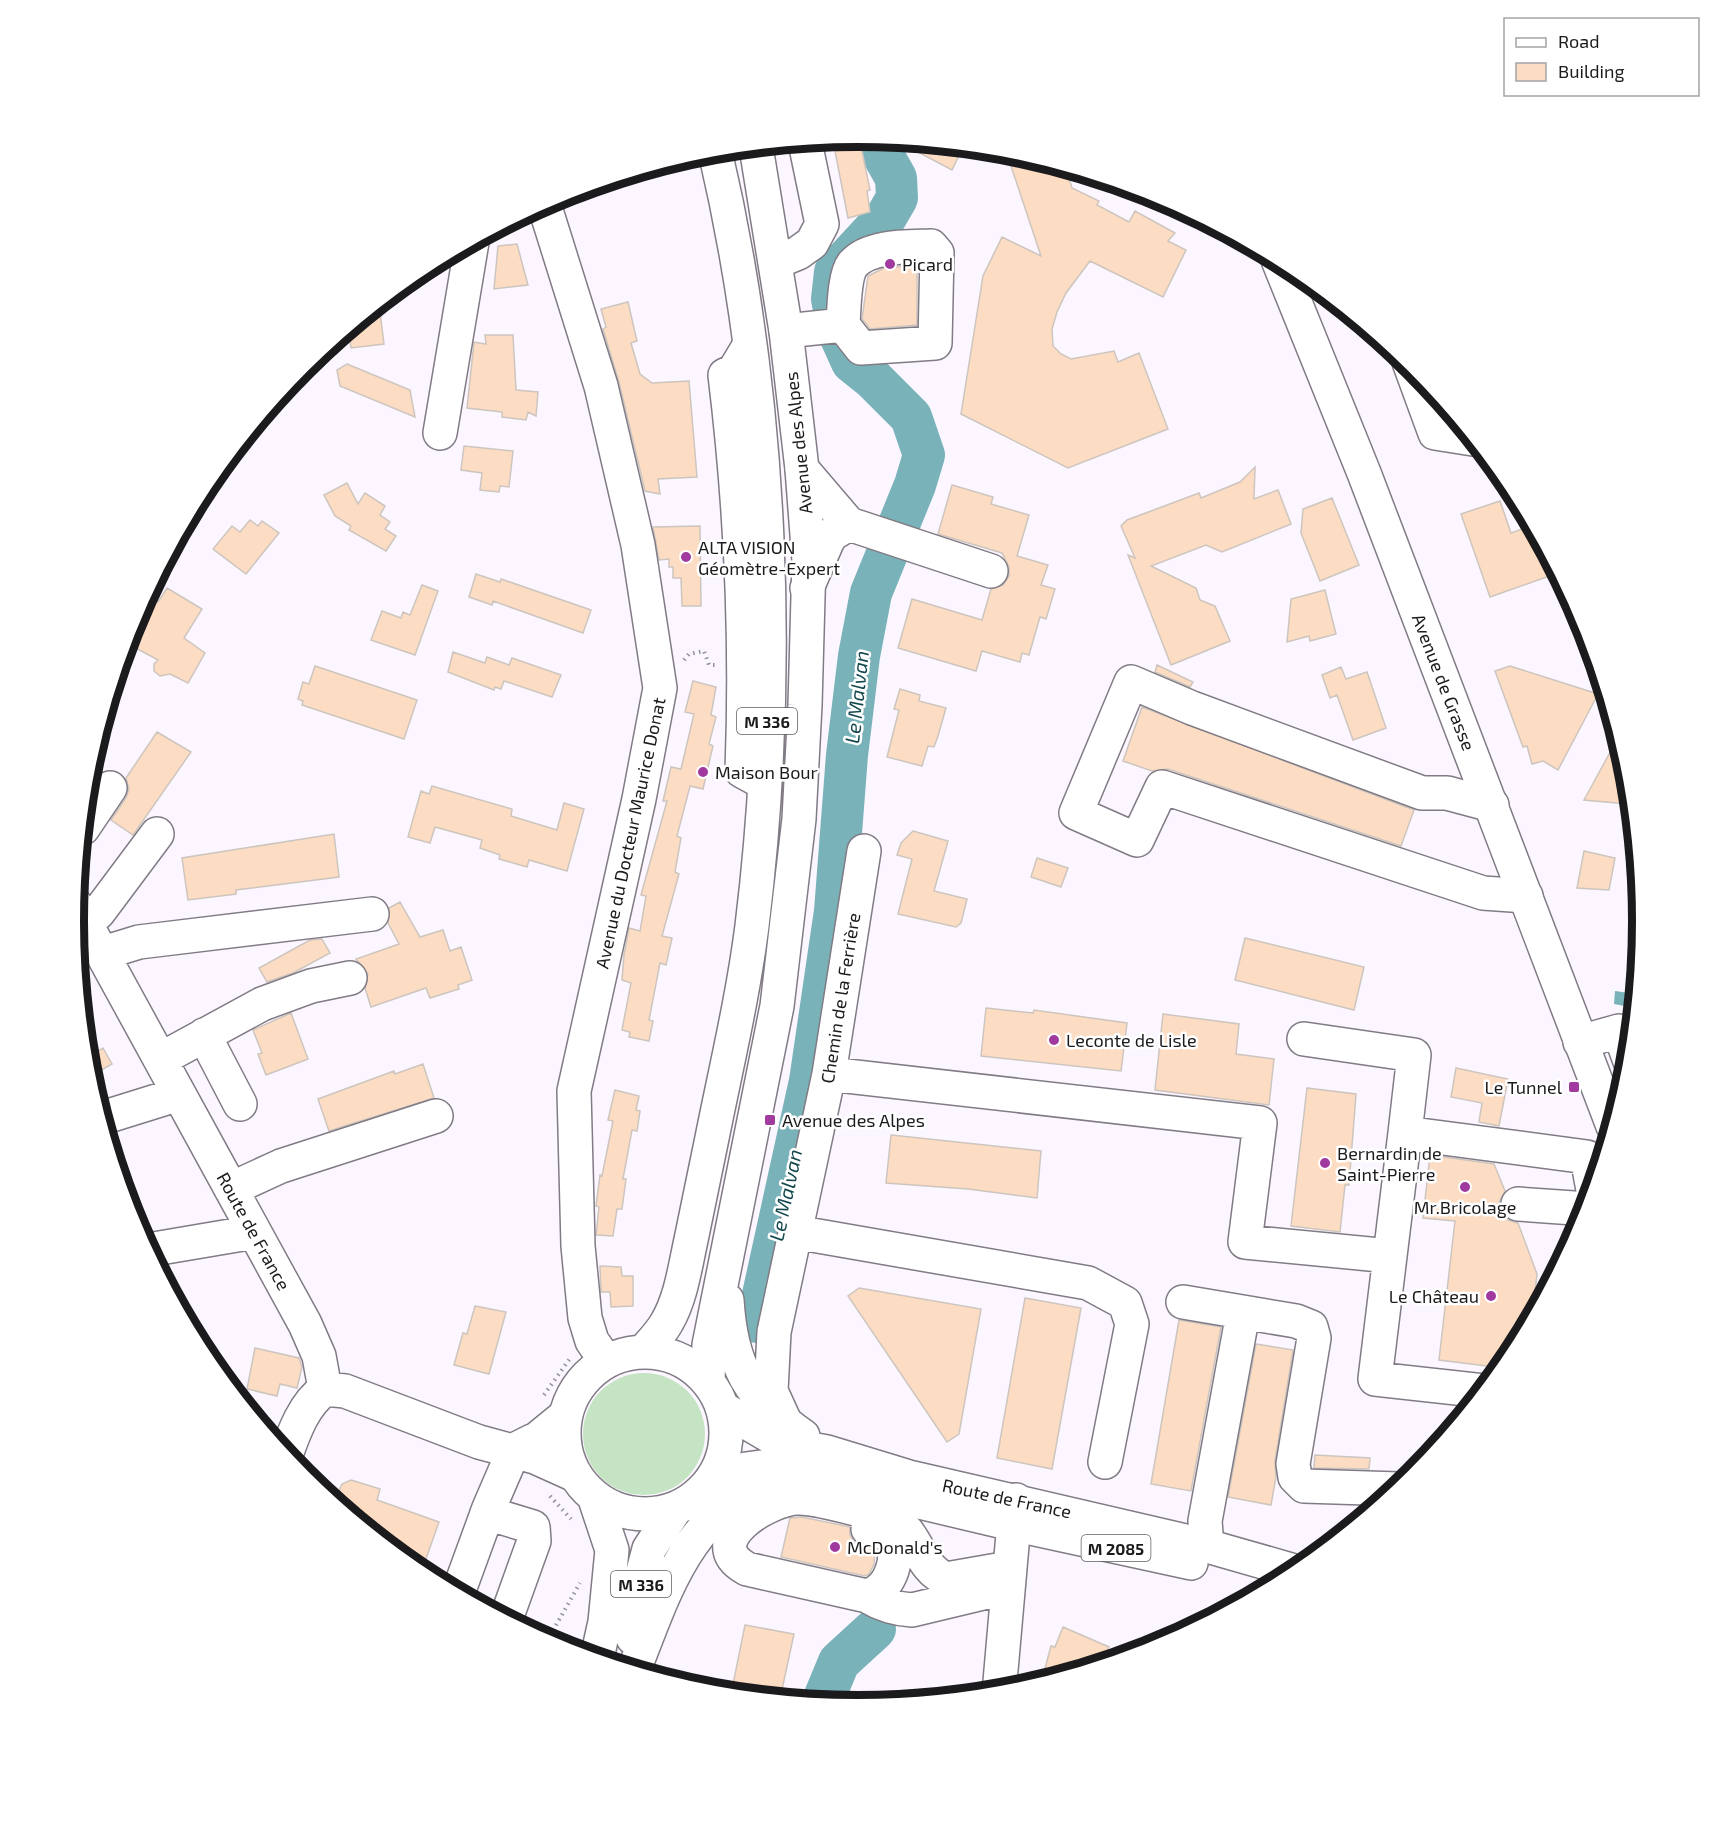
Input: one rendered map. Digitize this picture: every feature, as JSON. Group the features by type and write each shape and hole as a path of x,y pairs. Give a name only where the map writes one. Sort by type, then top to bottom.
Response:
{"main road":[{"path":"776,262 798,253 812,243 822,224 806,149"},
{"name":"Avenue des Alpes","path":"715,1395 709,1346 777,1006 799,819 805,705 806,589 809,561 802,469 786,331 757,154"},
{"name":"Avenue des Alpes","path":"644,1351 666,1324 675,1306 688,1255 738,1013 752,927 764,783 769,686 769,604 759,431 749,346 717,160"},
{"name":"Avenue du Docteur Maurice Donat","path":"547,213 601,386 638,545 660,688 635,822 574,1091 578,1246 585,1318 592,1341 591,1357"},
{"path":"440,433 470,251"},
{"name":"Avenue de Grasse","path":"1284,275 1492,805 1608,1116 1598,1148"},
{"path":"786,331 834,325"},
{"path":"749,346 734,371 725,375 737,504 745,663 742,771 764,783"},
{"path":"1417,386 1435,432 1462,437"},
{"path":"802,469 856,526 990,570"},
{"path":"806,589 832,534 856,526"},
{"path":"1492,805 1447,793 1422,793 1192,708 1131,682 1076,813 1137,840 1162,787 1483,894 1526,896"},
{"path":"92,815 110,788"},
{"path":"84,915 98,913 157,834"},
{"name":"Chemin de la Ferrière","path":"786,1424 771,1391 774,1332 829,1074 864,851"},
{"path":"103,953 140,942 372,914"},
{"name":"Route de France","path":"84,925 103,953 314,1341 320,1356 325,1389"},
{"path":"161,1059 262,1004 311,986 350,978"},
{"path":"1580,1042 1619,1031 1623,1042"},
{"path":"204,1035 240,1104"},
{"path":"1304,1039 1414,1055 1375,1380 1475,1390"},
{"path":"829,1074 1260,1123 1245,1242 1390,1256"},
{"path":"109,1116 179,1094"},
{"path":"231,1189 281,1166 436,1116"},
{"path":"1405,1133 1598,1148"},
{"path":"1518,1204 1578,1208"},
{"path":"157,1248 254,1232"},
{"path":"795,1232 1088,1283 1125,1303 1132,1324 1105,1462"},
{"path":"637,1663 678,1566 703,1528 738,1498 764,1485 819,1464 786,1424 747,1384 732,1345 724,1262"},
{"path":"1183,1302 1296,1321 1311,1327 1314,1338 1293,1464 1295,1477 1304,1486 1385,1489"},
{"path":"1213,1557 1205,1521 1243,1312"},
{"path":"732,1345 751,1351 758,1348 774,1332"},
{"path":"285,1442 316,1396 325,1389 345,1390 479,1442 514,1450 584,1486 619,1510 634,1514 663,1513 676,1508 700,1493 709,1483 720,1463 726,1440 715,1395 686,1362 673,1356 644,1351 591,1357 582,1381 568,1404 554,1407"},
{"name":"Route de France","path":"715,1395 819,1464"},
{"path":"461,1586 487,1513 514,1450 538,1438 554,1407"},
{"path":"554,1407 565,1447 584,1486"},
{"name":"Route de France","path":"709,1483 746,1469 819,1464 1014,1512 1277,1572"},
{"name":"M 336","path":"584,1486 612,1550 597,1582 597,1650"},
{"path":"799,1498 891,1519 906,1529 927,1566 946,1580 1008,1578 912,1610 880,1605 867,1596 747,1569 736,1561 731,1549 734,1531 756,1510 780,1501 799,1498"},
{"path":"780,1501 793,1511 888,1534 895,1549 887,1582 880,1591 867,1596"},
{"name":"M 336","path":"630,1661 641,1579 650,1549 676,1508"},
{"path":"1000,1683 1014,1512"},
{"path":"487,1513 533,1527 534,1541 509,1612"},
{"name":"Route de France","path":"1213,1557 1282,1569"},
{"path":"586,1646 597,1582"}],"path":[{"path":"660,688 689,654 704,651 708,665 745,663"},
{"path":"554,1407 560,1370 591,1357"},
{"path":"546,1492 576,1524"},
{"path":"554,1633 597,1582"}],"green space":[{"path":"644,1373 667,1378 678,1383 687,1391 695,1400 700,1411 705,1434 700,1457 695,1468 687,1477 678,1485 667,1490 644,1495 621,1490 610,1485 601,1477 593,1468 588,1457 583,1434 588,1411 593,1400 601,1391 610,1383 621,1378"}],"water":[{"path":"1615,991 1629,993 1628,1007 1614,1004"}],"building":[{"path":"861,147 870,190 867,191 870,212 848,218 835,151"},
{"path":"913,149 960,154 952,170"},
{"path":"1010,162 1068,176 1072,188 1099,201 1097,205 1129,222 1135,211 1175,233 1168,241 1186,250 1163,297 1090,261 1066,293 1052,329 1053,346 1061,354 1071,359 1114,351 1118,362 1139,353 1168,429 1068,468 961,414 983,276 1002,237 1041,256"},
{"path":"517,244 528,285 494,289 498,246"},
{"path":"917,265 917,325 870,329 862,319 868,276 884,268"},
{"path":"628,302 637,341 631,343 640,374 652,383 689,381 697,477 658,479 660,494 645,491 619,382 603,329 606,327 601,309"},
{"path":"380,313 384,344 351,348 349,338"},
{"path":"485,335 513,335 516,390 538,392 536,416 528,412 526,420 502,417 502,412 467,408 474,342 486,344"},
{"path":"347,364 410,390 415,417 340,386 337,370"},
{"path":"464,446 513,451 509,487 500,486 499,492 480,490 482,473 461,470"},
{"path":"1255,467 1254,499 1278,490 1291,524 1222,552 1206,545 1151,566 1196,588 1200,600 1215,606 1230,641 1171,665 1128,555 1135,558 1121,526 1127,520 1199,493 1201,498 1240,482"},
{"path":"347,483 358,504 365,493 385,506 380,515 390,522 385,529 396,536 386,551 349,530 351,526 335,516 324,495"},
{"path":"952,485 993,497 991,504 1029,515 1017,556 1048,565 1041,585 1055,589 1046,619 1040,617 1029,655 1022,653 1020,662 982,651 976,671 898,648 912,599 982,620 991,589 1003,585 1009,576 1009,567 1002,553 938,534"},
{"path":"1332,498 1359,565 1320,581 1301,533 1303,509"},
{"path":"1500,501 1511,533 1525,528 1551,575 1490,597 1461,514"},
{"path":"250,520 258,526 262,521 279,533 246,574 213,549 232,526 240,532"},
{"path":"700,526 701,606 682,606 681,578 673,578 673,567 669,567 669,559 659,560 653,527"},
{"path":"476,574 500,582 501,579 591,610 583,633 493,601 492,605 469,597"},
{"path":"422,585 438,591 415,655 371,640 382,611 401,618 403,612 410,615"},
{"path":"167,588 202,609 184,638 205,653 188,683 170,674 160,676 154,671 154,664 158,660 135,647 154,600 158,602"},
{"path":"1325,590 1336,634 1310,641 1309,636 1287,642 1291,599"},
{"path":"453,652 485,663 487,657 509,665 512,658 561,675 552,697 504,681 501,689 495,687 494,690 448,672"},
{"path":"1157,665 1193,682 1190,687 1155,672"},
{"path":"315,666 417,700 404,739 302,705 303,701 298,699 303,682 309,684"},
{"path":"1510,666 1598,694 1558,770 1543,761 1532,764 1527,746 1523,747 1495,671"},
{"path":"1341,667 1346,679 1367,672 1386,728 1353,740 1337,695 1330,698 1322,675"},
{"path":"693,681 716,687 711,715 716,717 709,744 713,746 703,789 690,786 677,836 681,838 675,872 679,874 662,936 672,938 666,965 660,963 649,1020 653,1021 649,1041 629,1037 630,1032 622,1030 631,983 622,980 624,955 629,928 640,931 646,896 641,895 667,801 663,801 671,767 681,769 694,714 685,712"},
{"path":"900,689 920,695 919,701 946,708 934,747 928,746 922,766 887,757 899,710 894,709"},
{"path":"1142,707 1414,810 1401,846 1168,769 1152,771 1123,761"},
{"path":"157,732 191,752 133,835 111,820 126,798 129,789 126,778"},
{"path":"1613,747 1623,804 1584,800"},
{"path":"432,786 512,809 511,816 557,830 564,803 584,809 567,871 529,860 527,867 499,859 500,855 480,848 482,840 435,827 430,843 408,837 421,791 429,794"},
{"path":"913,831 948,841 934,891 967,899 961,923 956,927 898,914 912,859 897,855 901,843"},
{"path":"334,834 339,877 236,890 236,894 188,900 182,858"},
{"path":"1584,851 1615,858 1609,890 1577,888"},
{"path":"1037,858 1068,868 1061,887 1031,877"},
{"path":"400,902 420,937 443,930 450,951 461,947 472,980 458,985 459,989 430,998 426,988 371,1007 365,988 368,974 356,959 399,944 388,923 389,908"},
{"path":"1245,938 1364,967 1354,1010 1235,980"},
{"path":"322,939 330,953 293,973 267,982 259,968 310,940"},
{"name":"Leconte de Lisle","path":"986,1008 1033,1013 1034,1010 1127,1023 1121,1071 981,1056"},
{"path":"291,1013 308,1059 266,1075 258,1054 262,1053 253,1030"},
{"path":"1163,1014 1239,1024 1236,1054 1274,1059 1269,1105 1155,1090"},
{"path":"103,1048 112,1064 99,1071 96,1053"},
{"path":"423,1064 434,1098 329,1131 318,1099 394,1071 395,1074"},
{"path":"1456,1068 1508,1079 1499,1126 1479,1122 1482,1103 1451,1097"},
{"name":"Bernardin de Saint-Pierre","path":"1307,1088 1356,1094 1349,1185 1345,1185 1340,1232 1291,1226"},
{"path":"615,1090 639,1096 636,1110 640,1111 637,1131 632,1130 623,1179 626,1179 622,1209 617,1209 613,1236 596,1235 599,1207 596,1206 600,1175 602,1176 613,1121 608,1120"},
{"path":"891,1135 1041,1151 1037,1198 968,1189 886,1183"},
{"name":"Le Château","path":"1430,1155 1494,1164 1505,1191 1499,1202 1501,1212 1508,1220 1518,1223 1537,1274 1534,1299 1492,1367 1439,1360 1455,1221 1423,1218"},
{"path":"600,1266 621,1267 622,1276 633,1276 633,1306 611,1307 610,1292 601,1292"},
{"path":"859,1288 981,1309 959,1434 947,1442 848,1296"},
{"path":"1025,1298 1081,1308 1052,1469 997,1458"},
{"path":"475,1306 506,1312 489,1374 454,1365 463,1333 467,1334"},
{"path":"1179,1320 1221,1327 1191,1491 1151,1484"},
{"path":"1256,1344 1293,1350 1275,1461 1276,1477 1271,1505 1228,1497"},
{"path":"255,1348 299,1358 302,1367 297,1388 280,1384 277,1396 247,1389"},
{"path":"1315,1455 1370,1458 1369,1469 1314,1468"},
{"path":"351,1480 380,1489 377,1500 439,1522 425,1563 387,1536 338,1494 342,1484"},
{"name":"McDonald's","path":"802,1517 850,1527 850,1535 855,1543 875,1550 874,1564 869,1574 865,1576 781,1557 790,1518"},
{"path":"745,1625 794,1634 782,1691 733,1685"},
{"path":"1063,1627 1109,1647 1106,1655 1044,1673 1051,1646 1055,1647"}],"waterway":[{"name":"Le Malvan","path":"757,1322 810,1081 835,911 847,755 859,656 871,593 915,485 924,455 911,417 872,378 852,362 838,331 832,299 835,272 886,217 897,198 896,178 879,148"},
{"name":"Le Malvan","path":"825,1695 839,1662 875,1629"}],"place":[{"name":"Picard","path":"890,264"},
{"name":"ALTA VISION Géomètre-Expert","path":"686,557"},
{"name":"Maison Bour","path":"703,772"},
{"name":"Leconte de Lisle","path":"1054,1040"},
{"name":"Le Tunnel","path":"1574,1087"},
{"name":"Avenue des Alpes","path":"770,1120"},
{"name":"Bernardin de Saint-Pierre","path":"1325,1163"},
{"name":"Mr.Bricolage","path":"1465,1187"},
{"name":"Le Château","path":"1491,1296"},
{"name":"McDonald's","path":"835,1547"}]}
